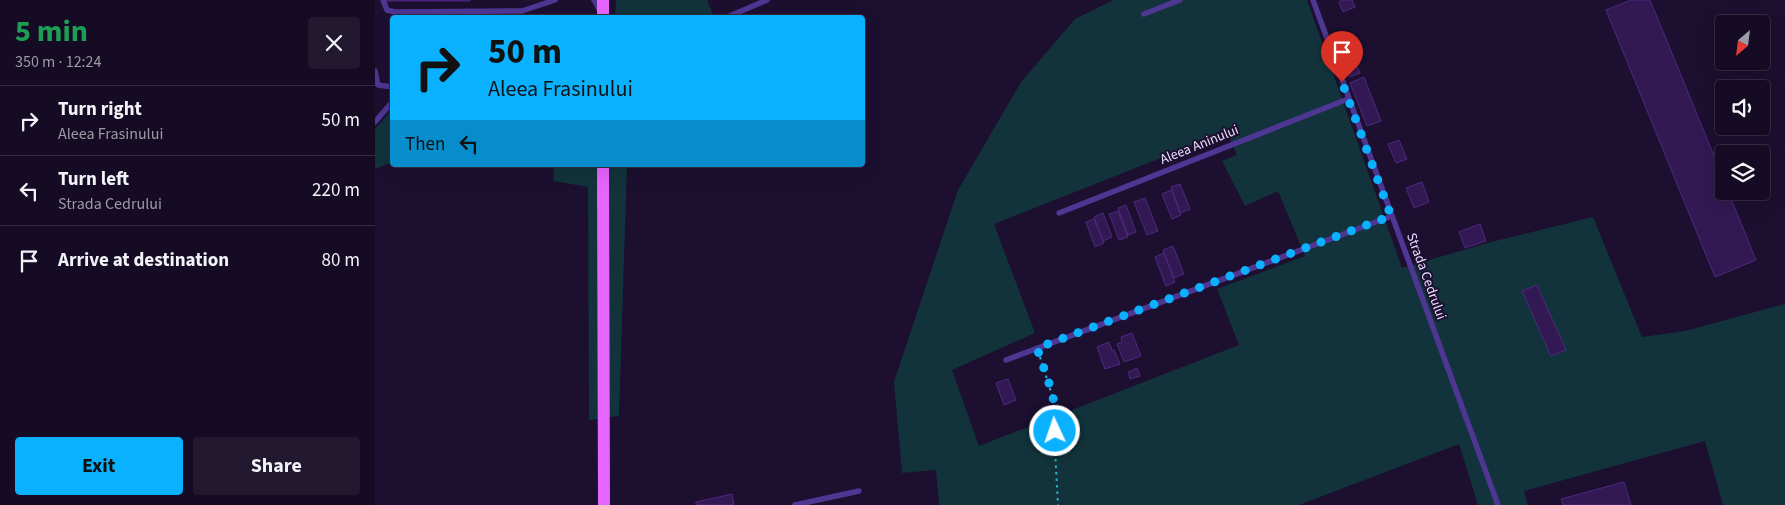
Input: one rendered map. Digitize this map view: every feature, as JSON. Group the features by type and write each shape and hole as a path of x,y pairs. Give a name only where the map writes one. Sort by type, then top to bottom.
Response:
{"main road":[{"path":"603,0 603,15"},
{"path":"603,167 604,505"}],"lane":[{"path":"383,0 387,10 395,12 522,11 555,0"},
{"path":"593,0 602,15"},
{"path":"732,15 767,0"},
{"path":"1144,14 1180,0"},
{"name":"Strada Cedrului","path":"1313,0 1498,505"},
{"path":"375,70 378,85 390,87"},
{"name":"Aleea Aninului","path":"1059,213 1348,99"},
{"path":"375,122 390,104"},
{"path":"1006,360 1391,216"},
{"path":"795,505 859,491"}],"path":[{"path":"1037,348 1053,395 1058,505"}],"green space":[{"path":"616,0 707,0 713,15 615,15"},
{"path":"1113,0 1307,0 1402,268 1491,242 1593,217 1642,337 1685,331 1785,304 1785,505 1723,505 1705,441 1524,491 1528,505 1478,505 1459,444 1299,505 939,505 936,470 902,473 894,382 958,190 1021,82 1075,19","holes":["1227,132 1237,155 1222,161 1245,206 1278,191 1305,256 1217,289 1239,345 979,446 952,370 1035,333 994,224"]},
{"path":"390,112 390,163 375,169 375,129"},
{"path":"553,167 627,167 619,416 589,420 588,187 554,181"}],"building":[{"path":"470,0 470,1 386,1"},
{"path":"1352,0 1355,7 1343,12 1339,2"},
{"path":"1631,0 1650,0 1715,158 1715,200 1732,200 1756,260 1715,277 1606,10"},
{"path":"1355,61 1360,73 1350,77 1345,65"},
{"path":"1364,77 1381,121 1367,126 1350,83"},
{"path":"1399,140 1407,159 1396,163 1388,144"},
{"path":"1422,182 1429,202 1414,208 1406,188"},
{"path":"1180,184 1190,209 1180,213 1171,187"},
{"path":"1172,190 1181,215 1172,219 1162,194"},
{"path":"1145,198 1158,231 1147,235 1134,202"},
{"path":"1126,205 1136,232 1128,235 1118,208"},
{"path":"1118,211 1128,237 1119,240 1109,214"},
{"path":"1103,213 1112,237 1103,241 1094,217"},
{"path":"1094,219 1104,243 1095,247 1086,222"},
{"path":"1480,224 1486,241 1465,248 1459,232"},
{"path":"1173,246 1184,274 1174,278 1163,250"},
{"path":"1164,253 1175,282 1166,286 1155,257"},
{"path":"1537,285 1566,350 1551,356 1522,291"},
{"path":"1132,333 1141,356 1124,362 1117,344 1122,342 1121,337"},
{"path":"1109,342 1120,364 1105,369 1097,347"},
{"path":"1137,368 1140,376 1130,379 1128,372"},
{"path":"1008,379 1016,400 1004,405 996,383"},
{"path":"1624,482 1631,505 1563,505 1561,499"},
{"path":"732,494 734,505 696,505 696,502"}],"route":[{"path":"1055,431 1053,395 1037,348 1391,216 1342,82"}]}
